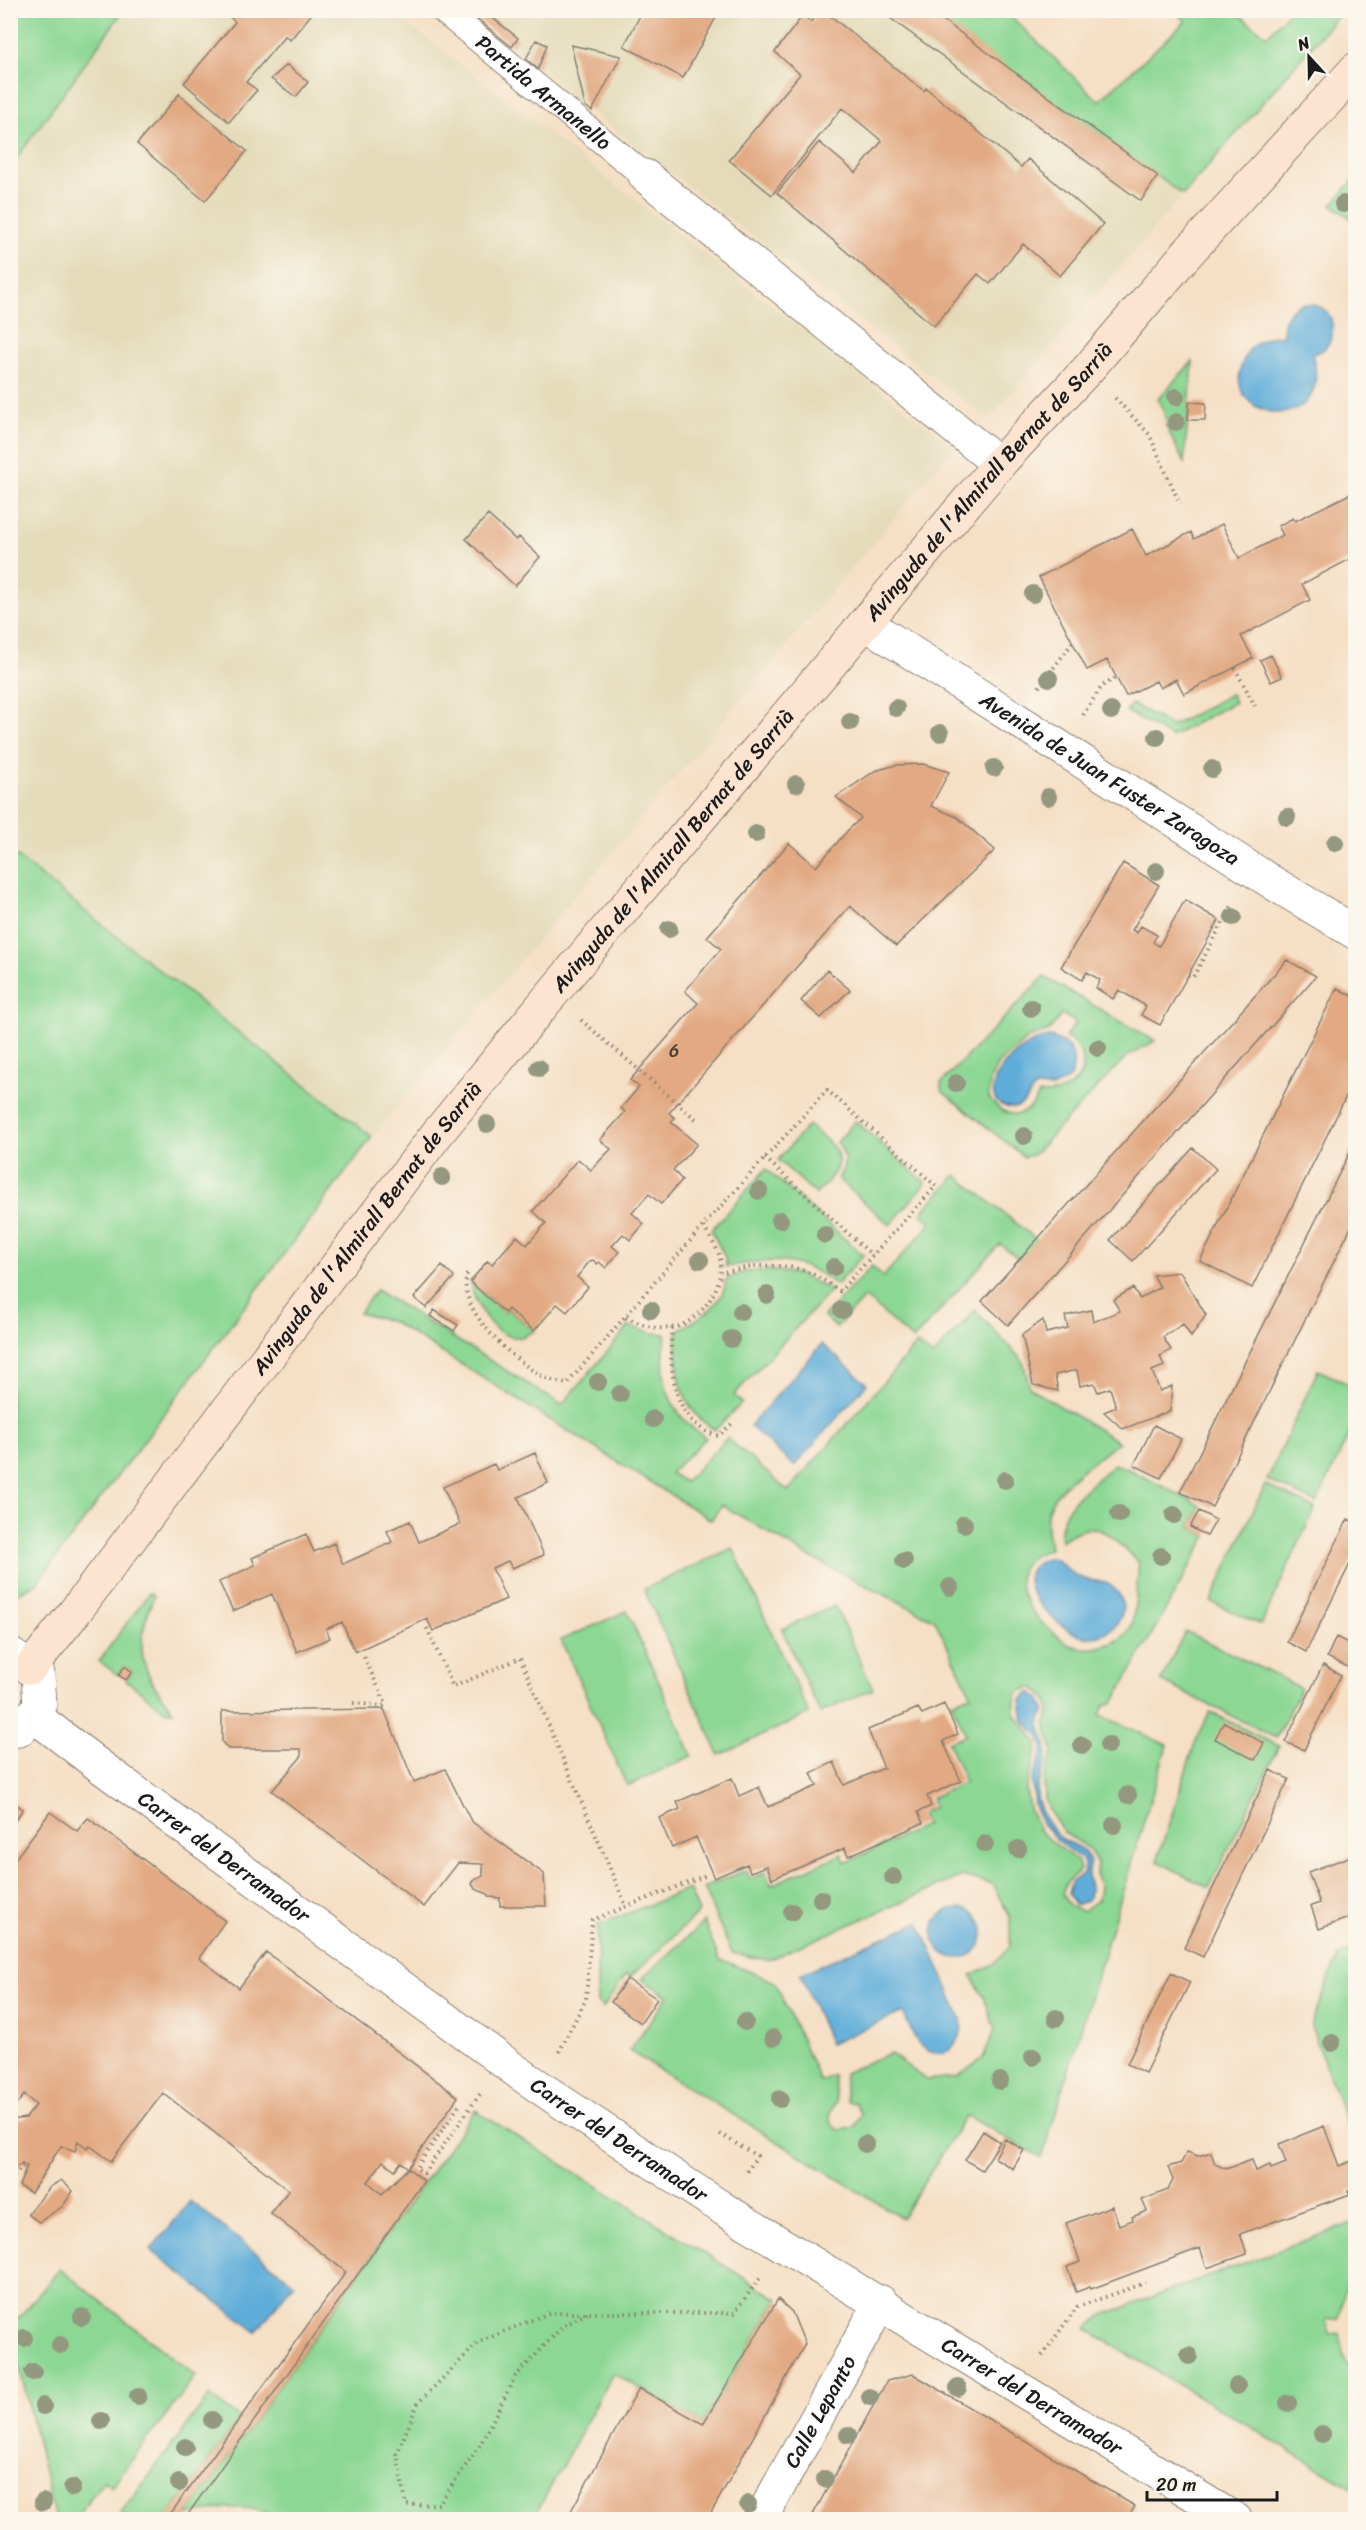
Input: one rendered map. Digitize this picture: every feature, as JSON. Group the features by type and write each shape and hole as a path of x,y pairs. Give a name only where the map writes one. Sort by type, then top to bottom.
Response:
{"street":[{"name":"Avinguda de l'Almirall Bernat de Sarrià","path":"20,1661 82,1604 436,1135 550,995 999,464 1088,369 1183,258 1356,69"},
{"path":"645,176 999,464"},
{"name":"Avenida de Juan Fuster Zaragoza","path":"865,623 1356,933"},
{"path":"20,1661 38,1674 40,1706 22,1723"},
{"name":"Carrer del Derramador","path":"22,1723 97,1764 504,2062 725,2210 881,2302 1236,2520"},
{"name":"Calle Lepanto","path":"760,2520 881,2302"}],"lane":[{"name":"Partida Armanello","path":"443,10 645,176"}],"path":[{"path":"1088,369 1149,434 1180,504"},
{"path":"1053,668 1072,642"},
{"path":"1235,668 1255,706"},
{"path":"1097,694 1102,686 1116,678"},
{"path":"1188,975 1193,977 1252,869"},
{"path":"550,995 612,1044 698,1121"},
{"path":"467,1274 464,1284 466,1295 495,1340 520,1362 542,1377 567,1384 703,1226 827,1090 936,1186 840,1291 805,1271 782,1266 753,1265 721,1273"},
{"path":"765,1158 872,1255"},
{"path":"626,1317 641,1325 672,1328 695,1317 711,1299 721,1273 720,1259 703,1226"},
{"path":"672,1328 671,1372 678,1397 694,1424 718,1436 732,1424"},
{"path":"427,1628 453,1686 520,1658 626,1906"},
{"path":"352,1703 383,1706 386,1704 363,1655"},
{"path":"541,2088 586,1999 592,1920 706,1875"},
{"path":"459,2106 416,2168 424,2173 504,2062"},
{"path":"720,2134 744,2148"},
{"path":"10,2180 25,2164"},
{"path":"587,2313 562,2327 515,2377 480,2445 439,2504 406,2505 397,2454 418,2403 479,2342 549,2313 587,2313 734,2313 785,2245"},
{"path":"1020,2389 1077,2307 1145,2283"}],"shaded area":[{"path":"123,11 391,11 954,447 372,1137 11,851 10,166"},
{"path":"467,11 929,11 1183,195 990,418 983,416 585,106"}],"green space":[{"path":"10,11 123,11 11,166"},
{"path":"946,11 1005,11 1099,101 1186,21 1173,11 1234,11 1267,36 1290,11 1342,11 1183,195 939,18"},
{"path":"1355,178 1355,221 1332,205"},
{"path":"1193,361 1184,463 1166,426 1167,420 1158,399"},
{"path":"1231,694 1235,702 1171,737 1126,711 1132,704 1172,726"},
{"path":"10,851 372,1137 37,1583 11,1597"},
{"path":"1044,977 1155,1041 1126,1057 1033,1155 1024,1157 942,1091 941,1083","holes":["1062,1014 1076,1023 1065,1037 1076,1045 1083,1065 1074,1083 1053,1093 1039,1094 1034,1103 1022,1113 1009,1113 995,1105 989,1098 990,1080 998,1063 1030,1037 1049,1031"]},
{"path":"855,1121 926,1183 890,1225 838,1179 845,1160 837,1142"},
{"path":"808,1125 829,1142 838,1157 834,1173 816,1194 778,1160"},
{"path":"766,1169 863,1255 836,1285 809,1268 797,1264 770,1261 726,1267 725,1257 711,1230"},
{"path":"956,1175 1038,1241 1020,1260 1000,1244 913,1340 865,1297 836,1328 824,1316 872,1266 883,1277 931,1223 921,1213"},
{"path":"769,1270 798,1274 831,1290 734,1395 742,1403 715,1430 696,1415 685,1396 677,1362 677,1334 680,1329 714,1306 722,1294 726,1279 748,1271"},
{"path":"470,1282 505,1313 508,1309 534,1331 521,1337 511,1337 494,1327 481,1310"},
{"path":"376,1290 562,1405 629,1326 652,1333 666,1334 663,1366 668,1394 682,1418 706,1438 670,1473 685,1482 727,1438 788,1491 917,1344 933,1356 975,1310 1023,1361 1030,1388 1119,1442 1070,1480 1054,1498 1047,1517 1050,1549 1034,1556 1024,1566 1020,1577 1021,1589 1034,1613 1066,1643 1079,1648 1110,1644 1120,1639 1129,1630 1134,1614 1139,1563 1112,1537 1095,1529 1085,1529 1061,1541 1061,1529 1069,1507 1114,1464 1131,1470 1201,1506 1190,1527 1207,1536 1113,1703 1104,1705 1100,1715 1167,1745 1042,2158 966,2115 902,2218 629,2051 668,1996 642,1979 704,1922 719,1959 775,1982 820,2081 834,2075 836,2103 831,2110 830,2121 838,2130 853,2128 861,2114 856,2103 846,2101 844,2073 890,2053 926,2080 956,2077 983,2058 995,2029 984,1997 971,1975 994,1964 1010,1946 1010,1917 992,1884 962,1876 768,1960 732,1953 703,1888 746,1870 750,1879 765,1872 771,1885 842,1854 845,1863 926,1825 921,1813 934,1807 931,1798 965,1782 948,1742 966,1735 951,1702 971,1695 935,1620 806,1555 722,1505 711,1520 393,1322 359,1313","holes":["1031,1687 1045,1698 1049,1707 1045,1723 1053,1751 1044,1779 1045,1799 1051,1814 1064,1833 1089,1849 1097,1864 1096,1876 1100,1887 1098,1900 1083,1911 1069,1906 1062,1893 1066,1883 1080,1870 1078,1862 1041,1833 1029,1809 1026,1789 1038,1744 1019,1721 1015,1702 1018,1692"]},
{"path":"1318,1370 1355,1387 1355,1421 1317,1503 1267,1480"},
{"path":"1265,1485 1315,1508 1261,1625 1211,1602"},
{"path":"733,1548 809,1714 719,1755 644,1589"},
{"path":"149,1593 154,1596 143,1630 143,1657 153,1682 173,1711 166,1711 126,1680 132,1672 125,1666 118,1675 99,1661"},
{"path":"835,1606 873,1689 820,1713 782,1629"},
{"path":"627,1611 692,1756 627,1786 561,1640"},
{"path":"1185,1631 1301,1688 1276,1738 1161,1681"},
{"path":"1210,1712 1279,1746 1209,1888 1157,1861 1195,1743"},
{"path":"689,1889 699,1912 630,1977 626,1974 603,2008 597,2003 598,1925"},
{"path":"1356,1949 1355,2146 1311,2026 1338,1956"},
{"path":"475,2110 778,2299 703,2424 613,2373 533,2519 276,2520 266,2514 244,2508 220,2509 186,2517"},
{"path":"1355,2222 1355,2274 1345,2288 1339,2319 1327,2320 1329,2334 1340,2333 1344,2358 1355,2381 1355,2490 1086,2329 1101,2316"},
{"path":"60,2269 196,2376 111,2487 104,2481 75,2519 55,2519 11,2330 11,2327"},
{"path":"209,2396 240,2418 166,2519 129,2519 121,2513"}],"water":[{"path":"1301,304 1316,305 1324,309 1332,323 1332,334 1328,344 1321,351 1312,354 1315,382 1308,400 1294,410 1276,412 1259,408 1245,396 1239,379 1245,357 1252,347 1261,341 1283,335 1286,317 1292,309"},
{"path":"1049,1037 1063,1043 1071,1052 1073,1064 1069,1079 1052,1088 1035,1087 1026,1101 1018,1107 1008,1107 999,1103 995,1099 993,1089 1001,1068 1019,1051 1040,1039"},
{"path":"822,1344 867,1384 794,1466 750,1426"},
{"path":"1051,1558 1059,1561 1077,1576 1108,1584 1118,1593 1123,1610 1116,1625 1110,1631 1094,1637 1076,1634 1042,1608 1029,1585 1029,1574 1035,1565"},
{"path":"1030,1692 1040,1698 1045,1710 1039,1725 1046,1740 1047,1751 1037,1786 1038,1802 1053,1830 1061,1838 1081,1849 1090,1863 1088,1900 1075,1905 1068,1894 1071,1883 1085,1872 1083,1860 1056,1839 1042,1823 1034,1805 1032,1781 1043,1748 1039,1735 1024,1722 1021,1700"},
{"path":"958,1908 976,1915 983,1933 976,1951 958,1958 940,1951 933,1933 940,1915"},
{"path":"919,1922 961,2018 962,2027 957,2043 945,2052 938,2053 921,2046 903,2012 830,2044 800,1974"},
{"path":"190,2201 294,2283 256,2332 151,2250"}],"building":[{"path":"222,10 315,10 290,40 285,36 246,82 257,90 229,122 184,83 235,22"},
{"path":"479,10 500,10 494,19 518,38 512,47 475,17"},
{"path":"643,10 720,10 683,78 624,46"},
{"path":"820,10 823,10 924,91 926,88 1021,167 1028,159 1103,224 1060,276 1023,244 990,284 978,274 934,326 777,193 819,142 856,173 882,141 842,108 772,195 729,160 800,74 775,52 803,15 811,22"},
{"path":"879,10 929,10 1158,176 1141,201"},
{"path":"536,40 547,45 538,69 526,59"},
{"path":"571,45 621,56 592,111 585,106"},
{"path":"287,65 308,82 296,97 271,79"},
{"path":"179,94 247,151 205,201 137,144"},
{"path":"1189,402 1206,403 1205,420 1188,420"},
{"path":"1356,491 1356,556 1302,584 1310,600 1241,636 1253,658 1184,694 1176,679 1160,688 1156,681 1126,696 1107,660 1087,670 1039,577 1132,529 1146,556 1191,532 1194,539 1222,524 1239,558 1283,535 1278,526 1293,518 1295,521"},
{"path":"488,515 516,540 519,537 540,557 515,586 466,539"},
{"path":"1271,655 1282,677 1271,682 1260,660"},
{"path":"923,764 949,772 931,806 957,817 995,850 896,946 850,906 669,1113 675,1118 671,1122 697,1144 673,1170 682,1180 661,1204 649,1194 632,1213 644,1224 630,1240 623,1234 612,1246 619,1252 606,1268 599,1262 597,1264 593,1260 590,1261 577,1277 588,1287 567,1312 557,1304 534,1331 508,1309 505,1313 470,1282 487,1261 492,1264 517,1236 527,1245 546,1223 533,1211 578,1159 591,1170 611,1149 600,1140 625,1112 621,1108 639,1087 630,1080 698,1003 685,991 721,949 707,937 789,843 816,867 861,818 836,797 875,771 896,765"},
{"path":"1123,863 1159,885 1132,930 1137,933 1141,926 1157,935 1153,942 1159,946 1185,900 1219,920 1160,1025 1141,1015 1146,1006 1119,990 1113,999 1096,988 1100,980 1087,972 1082,980 1061,967"},
{"path":"1287,960 1316,976 1008,1325 982,1301"},
{"path":"827,970 850,990 821,1018 801,1001"},
{"path":"1337,988 1356,998 1356,1076 1252,1288 1200,1261"},
{"path":"1356,1140 1356,1217 1212,1507 1180,1492"},
{"path":"1193,1148 1216,1169 1133,1261 1110,1240"},
{"path":"442,1266 454,1277 426,1308 414,1298"},
{"path":"1180,1272 1206,1315 1191,1337 1183,1324 1163,1337 1171,1350 1160,1356 1164,1366 1152,1371 1160,1391 1172,1386 1170,1411 1123,1429 1104,1412 1116,1407 1110,1388 1098,1392 1094,1383 1080,1386 1077,1370 1055,1375 1058,1391 1033,1385 1022,1335 1043,1320 1046,1333 1068,1328 1065,1316 1091,1310 1093,1322 1120,1311 1113,1300 1133,1288 1140,1299 1160,1287 1153,1275"},
{"path":"434,1310 458,1325 454,1331 430,1316"},
{"path":"1154,1425 1181,1439 1161,1478 1134,1465"},
{"path":"535,1453 548,1483 518,1497 544,1555 512,1568 508,1561 492,1568 506,1599 433,1631 427,1619 355,1652 342,1622 326,1629 330,1638 297,1652 272,1594 233,1611 219,1582 255,1565 252,1558 306,1534 314,1552 334,1543 343,1564 392,1542 387,1531 410,1521 419,1542 460,1524 443,1487 494,1464 497,1470"},
{"path":"1199,1511 1216,1520 1207,1536 1190,1527"},
{"path":"1348,1519 1356,1523 1356,1552 1306,1652 1287,1642"},
{"path":"1336,1637 1356,1647 1356,1671 1327,1657"},
{"path":"1323,1665 1341,1675 1304,1750 1285,1742"},
{"path":"125,1666 132,1672 126,1680 118,1675"},
{"path":"944,1704 958,1734 943,1741 961,1781 927,1796 931,1806 918,1812 923,1823 848,1856 845,1848 772,1879 767,1866 750,1872 747,1864 714,1878 696,1837 672,1848 659,1818 680,1809 677,1802 732,1778 739,1796 759,1787 768,1807 817,1786 811,1773 834,1762 844,1785 884,1768 868,1730 918,1708 922,1714"},
{"path":"384,1709 414,1782 445,1769 471,1821 544,1874 546,1906 500,1906 500,1898 488,1897 488,1894 475,1889 472,1884 474,1880 483,1876 483,1864 458,1863 424,1907 272,1791 301,1757 301,1749 228,1749 222,1742 222,1711"},
{"path":"1224,1722 1264,1743 1255,1760 1215,1739"},
{"path":"1270,1770 1289,1779 1203,1957 1184,1948"},
{"path":"10,1800 23,1809 10,1828"},
{"path":"50,1812 77,1831 88,1818 225,1921 199,1958 239,1988 266,1952 458,2097 408,2168 424,2181 186,2517 187,2520 166,2520 346,2272 270,2213 289,2190 163,2093 111,2161 89,2145 87,2148 78,2141 75,2151 61,2146 31,2193 19,2186 27,2166 22,2163 10,2172 10,2136 13,2134 10,2120 26,2118 36,2105 24,2095 15,2106 10,2098 10,1866","holes":["383,2161 395,2170 401,2162 408,2168 382,2194 368,2182"]},
{"path":"1354,1855 1356,1921 1353,1922 1351,1917 1319,1929 1311,1906 1320,1903 1308,1872"},
{"path":"1171,1973 1190,1982 1145,2073 1127,2064"},
{"path":"627,1979 657,1999 641,2023 611,2002"},
{"path":"1324,2126 1339,2166 1352,2161 1356,2169 1356,2188 1348,2191 1350,2194 1240,2234 1247,2254 1207,2268 1200,2248 1091,2289 1090,2287 1076,2292 1067,2267 1080,2262 1066,2223 1112,2206 1119,2225 1133,2220 1132,2217 1147,2211 1142,2200 1168,2190 1173,2180 1168,2167 1181,2163 1187,2152 1198,2156 1211,2152 1215,2164 1226,2169 1252,2160 1256,2171 1270,2165 1271,2169 1286,2163 1279,2144"},
{"path":"983,2131 1000,2142 982,2170 965,2160"},
{"path":"1005,2139 1024,2150 1013,2169 995,2158"},
{"path":"61,2180 73,2191 63,2206 39,2222 28,2214 50,2187"},
{"path":"778,2299 792,2312 805,2344 707,2520 566,2520 639,2388 703,2424"},
{"path":"913,2374 1135,2506 1127,2520 810,2520 887,2381"}]}
